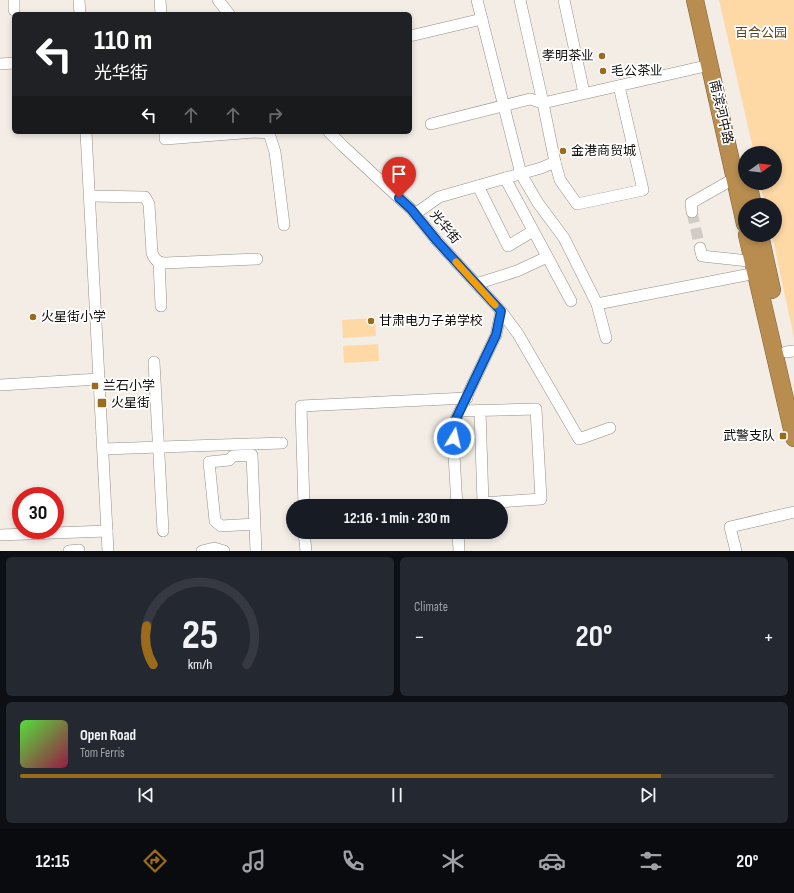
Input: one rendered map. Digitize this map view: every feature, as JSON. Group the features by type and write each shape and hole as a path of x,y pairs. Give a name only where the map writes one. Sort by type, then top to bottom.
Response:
{"highway":[{"name":"南滨河中路","path":"695,0 710,66 738,159"},
{"name":"南滨河中路","path":"708,0 738,151"},
{"path":"749,242 790,351 794,386"},
{"path":"760,242 758,266 794,438"}],"street":[{"path":"79,0 80,12"},
{"path":"160,0 161,12"},
{"path":"218,0 227,12"},
{"path":"477,0 521,174 538,203 564,238 597,304 606,338"},
{"path":"520,0 560,180 577,204 643,190 619,86"},
{"path":"564,0 584,94"},
{"path":"412,36 482,19"},
{"path":"0,64 12,63"},
{"path":"431,124 530,99 543,103 710,66"},
{"path":"86,134 108,551"},
{"path":"164,134 165,139 230,134"},
{"path":"269,134 275,152 284,225"},
{"name":"光华街","path":"331,134 415,214 437,241 501,311 518,334 580,439 610,428"},
{"path":"415,214 439,197 541,168 555,162"},
{"path":"505,178 571,301"},
{"path":"692,212 691,203 738,179"},
{"path":"478,186 508,246 533,231"},
{"path":"90,196 145,197 149,204 152,253 154,258 159,262 256,259"},
{"path":"700,248 702,256 758,266"},
{"path":"476,284 518,271 547,257"},
{"path":"159,262 161,306"},
{"path":"597,304 758,266"},
{"path":"457,499 454,438 455,421 496,335 501,311"},
{"path":"154,362 163,531"},
{"path":"0,385 99,379"},
{"path":"304,499 301,406 467,398"},
{"path":"460,411 536,409 541,499 483,503 480,411"},
{"path":"103,449 282,443"},
{"path":"255,524 221,526 215,521 209,462 229,460 234,456 252,455 255,524 256,551"},
{"path":"736,551 730,527 794,512"},
{"path":"0,535 107,531"},
{"path":"305,539 306,551"},
{"path":"458,539 459,551"},
{"path":"202,551 214,548 224,551"},
{"path":"69,551 78,550"}],"green space":[{"name":"百合公园","path":"719,0 794,0 794,338 773,242 782,242 782,198 763,198 762,190 782,190 782,146 752,146"},
{"path":"375,318 376,336 343,338 342,320"},
{"path":"378,344 379,361 344,363 343,346"}],"tunnel":[{"path":"692,212 700,248"}],"slow traffic":[{"path":"456,262 495,305"}],"place":[{"name":"孝明茶业","path":"602,56"},
{"name":"毛公茶业","path":"603,71"},
{"name":"金港商贸城","path":"563,151"},
{"name":"火星街小学","path":"33,317"},
{"name":"甘肃电力子弟学校","path":"371,321"},
{"name":"兰石小学","path":"95,386"},
{"name":"火星街","path":"102,403"},
{"name":"武警支队","path":"783,436"}],"route":[{"path":"399,198 411,209 437,241 501,311 496,335 455,421 454,438"}]}
